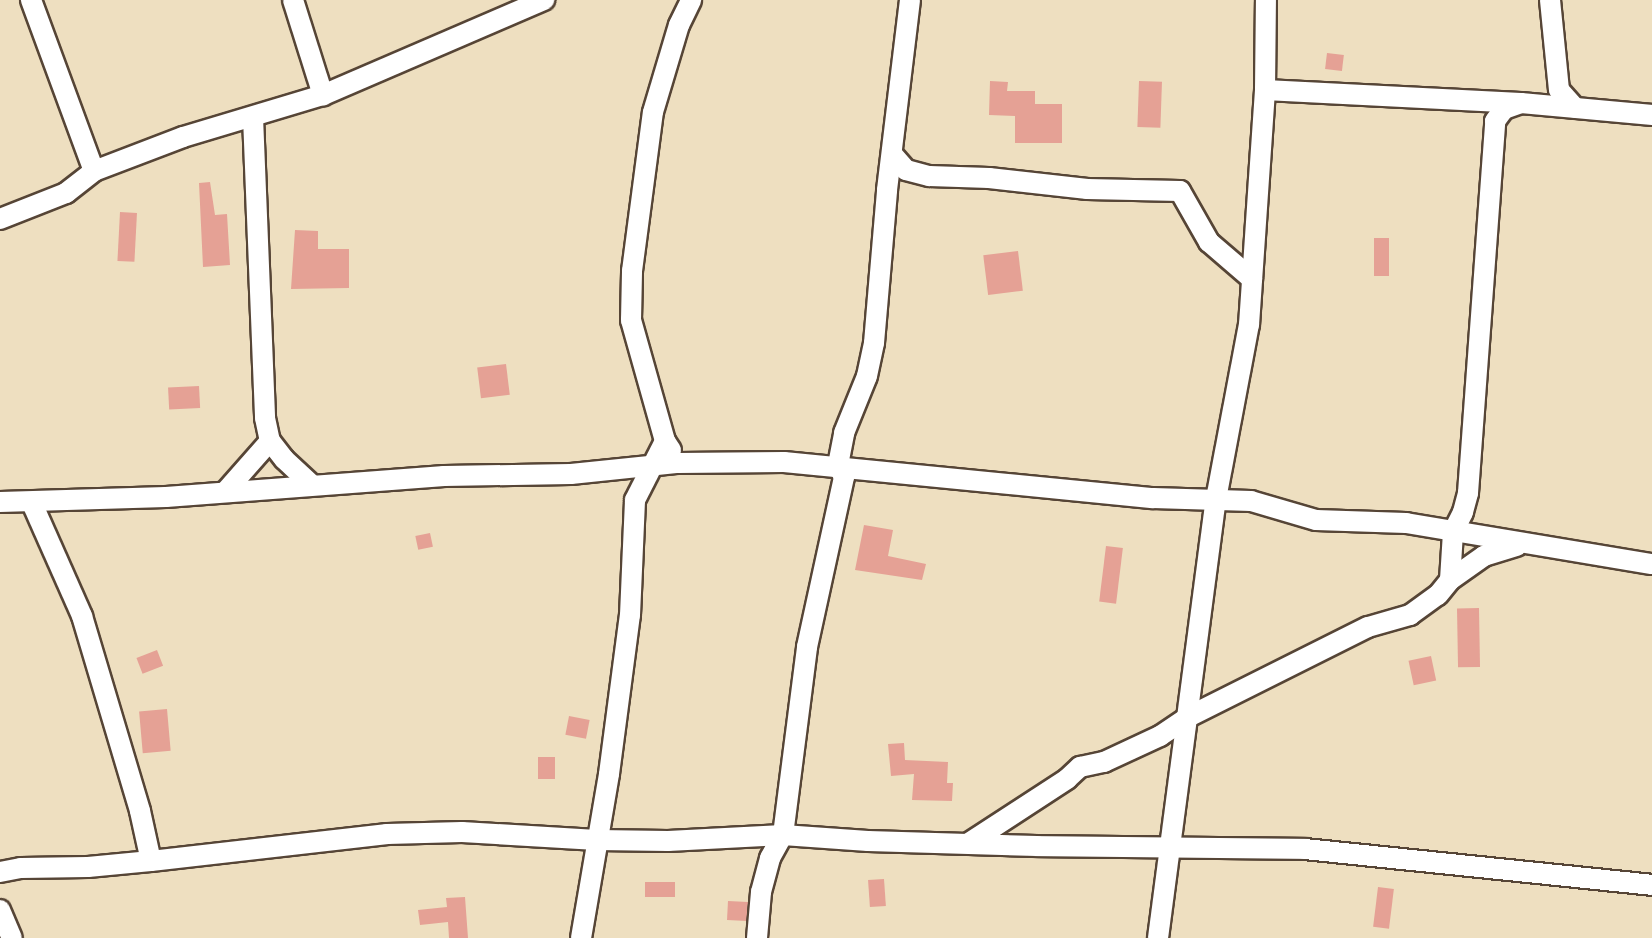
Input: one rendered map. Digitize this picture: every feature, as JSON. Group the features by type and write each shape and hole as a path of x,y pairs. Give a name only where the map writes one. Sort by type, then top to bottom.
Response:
{"street":[{"path":"31,0 94,171"},
{"path":"293,0 323,95"},
{"path":"500,18 507,0"},
{"path":"0,219 66,193 94,171 183,137 323,95 544,0"},
{"path":"678,463 665,441 631,320 632,271 653,112 679,25 691,0"},
{"path":"757,938 761,892 770,858 783,835 807,647 844,477 838,465 844,433 867,376 874,342 877,291 910,0"},
{"path":"1158,938 1216,499 1249,325 1265,90 1266,0"},
{"path":"1550,0 1553,98"},
{"path":"1265,90 1521,102 1553,98 1575,108 1652,115"},
{"path":"1450,580 1453,532 1463,512 1468,492 1495,121 1504,109 1521,102"},
{"path":"253,117 265,418 270,441 284,459 312,485"},
{"path":"893,155 906,170 929,176 989,178 1087,189 1180,191 1209,242 1252,279"},
{"path":"844,433 871,469"},
{"path":"225,492 270,441"},
{"path":"580,938 597,840 630,615 635,500 665,441"},
{"path":"0,502 32,503 225,492 444,476 571,474 621,471 678,463 784,462 838,465 1153,498 1251,501 1316,520 1406,523 1525,544 1650,560"},
{"path":"621,471 635,500"},
{"path":"32,503 82,616 129,769 151,861"},
{"path":"969,843 1067,779 1080,767 1104,762 1160,735 1188,717 1368,627 1410,615 1438,595 1450,580 1490,552 1525,544"},
{"path":"0,872 21,868 88,867 151,861 387,834 462,832 597,840 668,841 783,835 969,843 1305,849 1652,885"},
{"path":"0,910 12,938"}],"building":[{"path":"1327,53 1344,55 1342,71 1325,69"},
{"path":"990,81 1008,82 1007,91 1035,91 1035,104 1062,104 1062,143 1015,143 1015,116 989,115"},
{"path":"1139,81 1162,82 1160,128 1137,127"},
{"path":"210,182 215,215 227,214 230,265 203,267 199,183"},
{"path":"120,212 137,213 134,262 117,261"},
{"path":"295,230 318,231 318,249 349,249 349,288 291,289"},
{"path":"1374,238 1389,238 1389,276 1374,276"},
{"path":"1018,251 1023,291 988,295 983,255"},
{"path":"506,364 510,395 481,398 477,368"},
{"path":"199,386 200,408 169,410 168,388"},
{"path":"864,525 893,530 888,556 926,564 922,580 855,570"},
{"path":"430,533 433,547 418,550 415,536"},
{"path":"1106,546 1123,548 1116,604 1099,602"},
{"path":"1457,608 1479,608 1480,667 1458,667"},
{"path":"157,650 163,666 143,674 136,658"},
{"path":"1431,656 1436,680 1414,685 1409,661"},
{"path":"167,709 171,751 143,753 139,711"},
{"path":"569,716 590,720 586,739 565,735"},
{"path":"904,743 905,760 948,762 947,783 953,783 952,801 912,800 914,774 891,776 888,744"},
{"path":"538,757 555,757 555,779 538,779"},
{"path":"884,879 886,906 870,907 868,880"},
{"path":"645,882 675,882 675,897 645,897"},
{"path":"1378,887 1394,889 1389,929 1373,927"},
{"path":"465,897 468,938 449,938 448,922 420,925 418,910 447,907 446,898"},
{"path":"728,901 748,902 747,921 727,920"}]}
